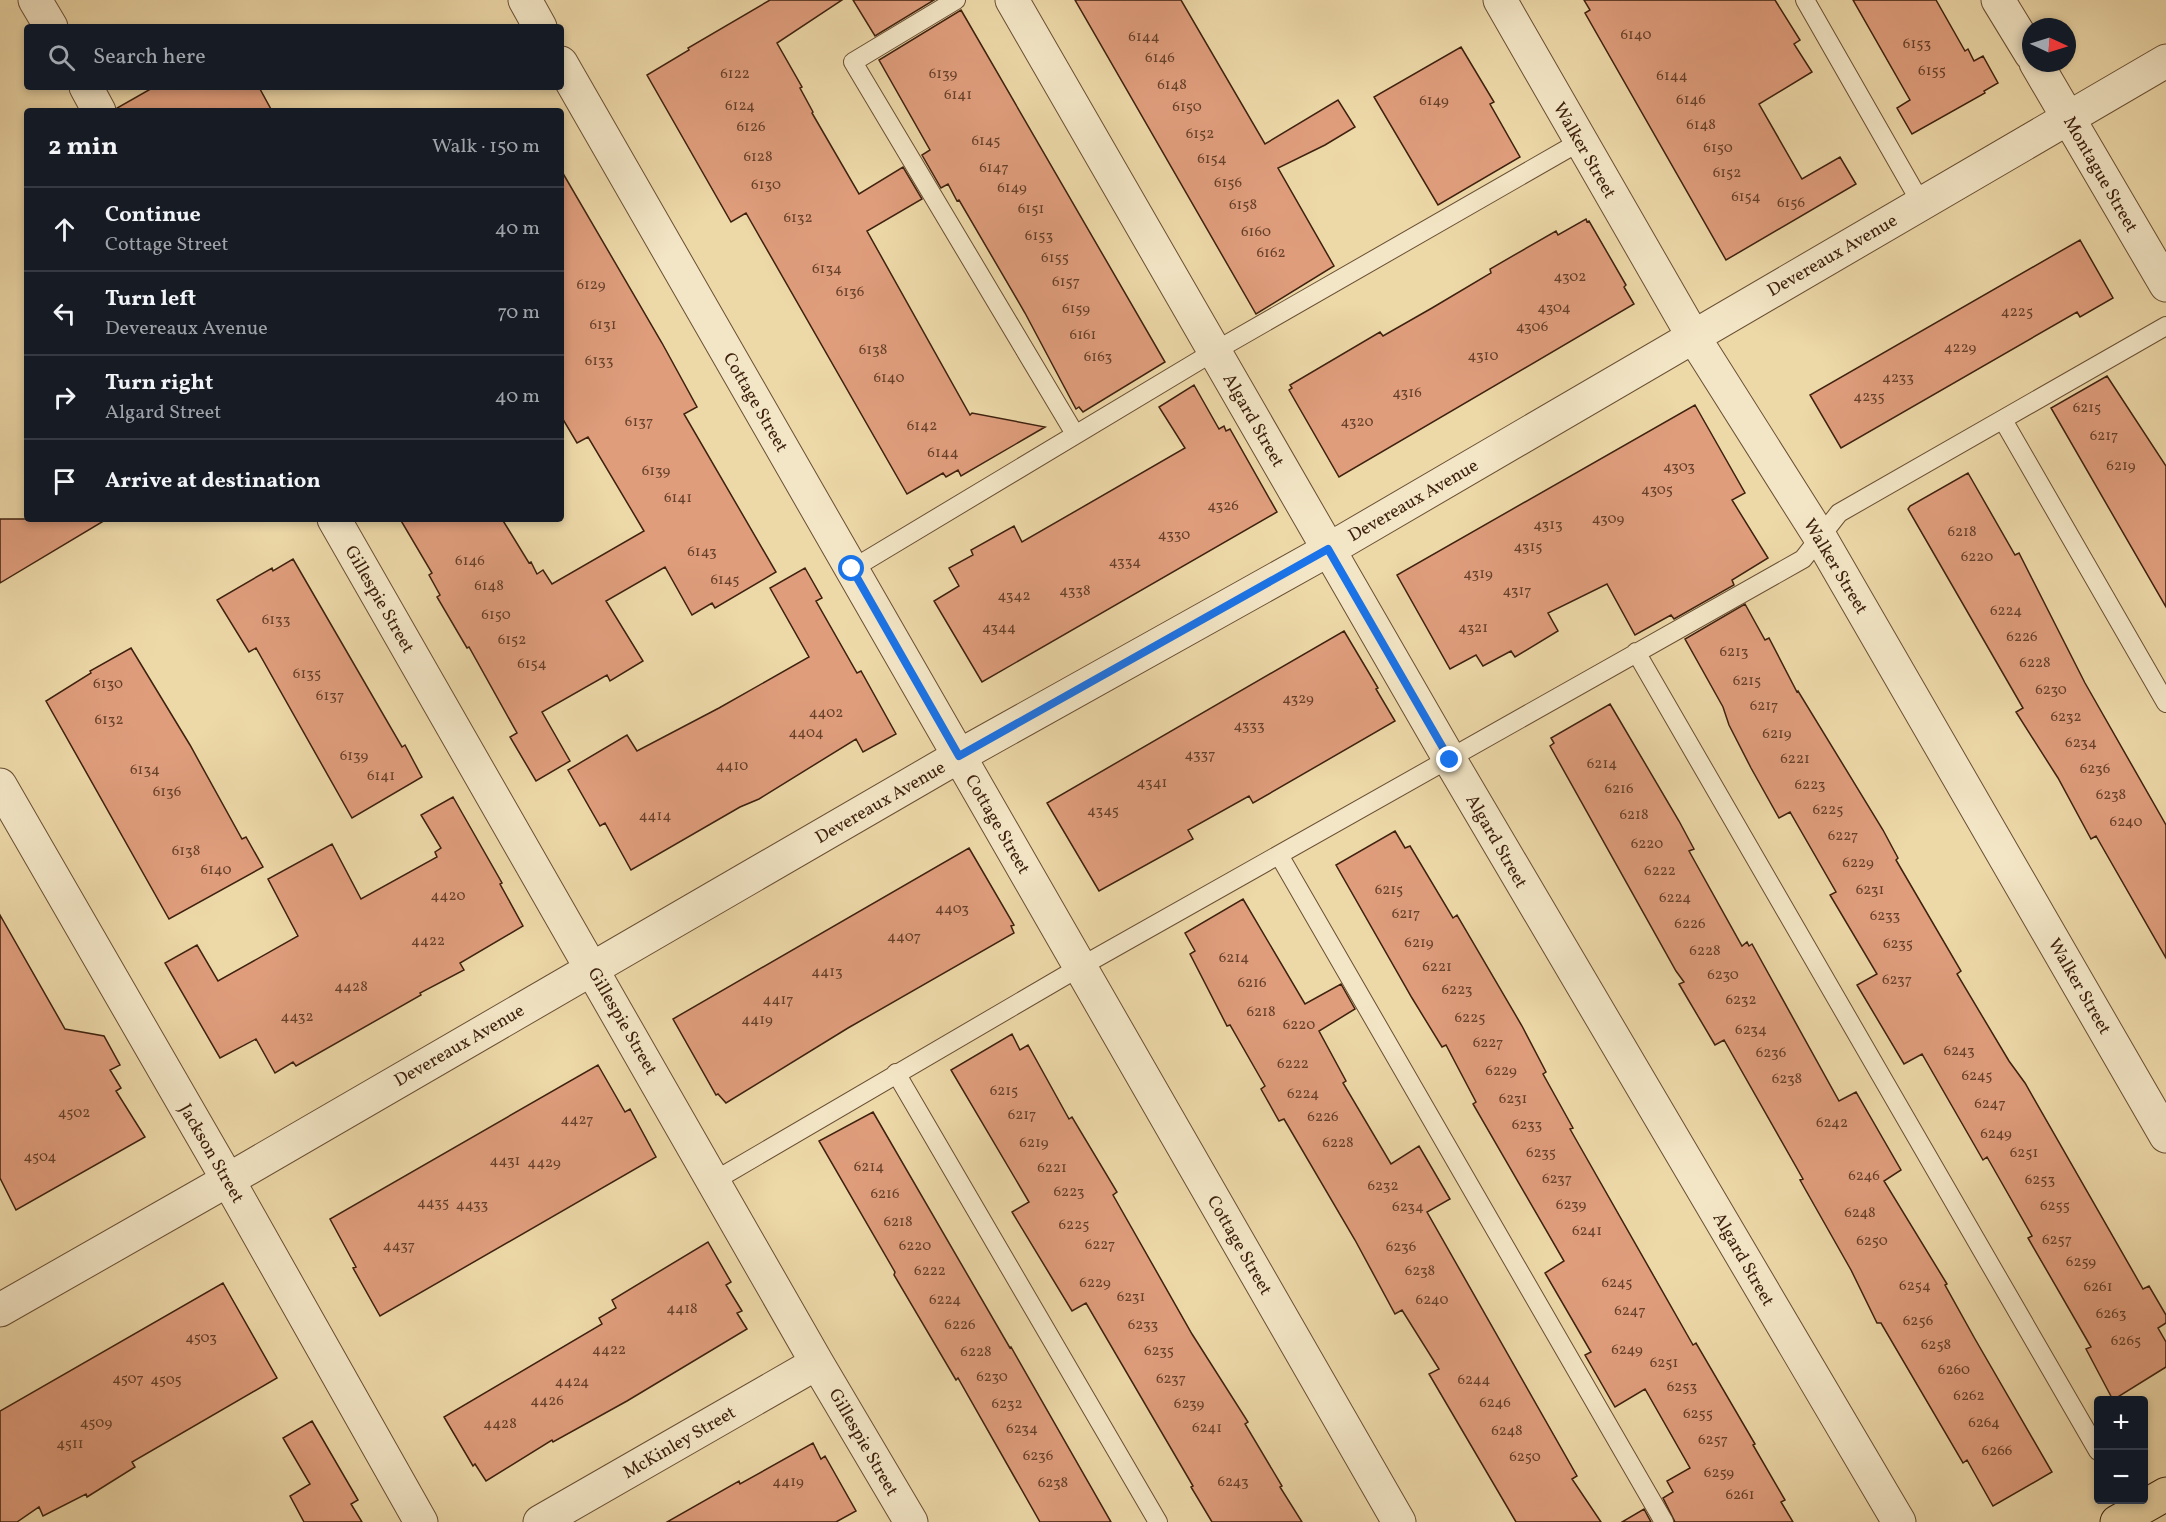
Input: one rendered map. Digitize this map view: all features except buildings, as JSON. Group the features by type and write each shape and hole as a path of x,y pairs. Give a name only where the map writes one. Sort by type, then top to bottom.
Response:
{"highway":[{"path":"2129,1514 2166,1494"}],"street":[{"path":"35,0 49,24"},
{"path":"525,0 538,24"},
{"name":"Algard Street","path":"1012,0 1450,760 1899,1522"},
{"name":"Walker Street","path":"1500,0 1692,336 1820,537 2158,1102 2166,1136"},
{"path":"1998,0 2022,39"},
{"name":"Devereaux Avenue","path":"0,1310 959,756 1328,549 2166,61"},
{"name":"Cottage Street","path":"564,68 1399,1522"},
{"name":"Montague Street","path":"2041,72 2166,285"},
{"path":"88,90 97,108"},
{"name":"Gillespie Street","path":"336,522 911,1522"},
{"name":"Jackson Street","path":"0,785 228,1180 421,1522"},
{"name":"McKinley Street","path":"540,1522 817,1362"}],"lane":[{"path":"957,0 853,62 1075,434"},
{"path":"1805,0 1921,203"},
{"path":"852,569 1215,351 1581,141"},
{"path":"714,1181 1080,967 1803,559 1839,513 2166,326"},
{"path":"2003,420 2166,703"},
{"path":"1636,652 2097,1450"},
{"path":"1279,855 1664,1522"},
{"path":"896,1073 1158,1522"}],"route":[{"path":"852,569 959,756 1328,549 1450,760"}]}
